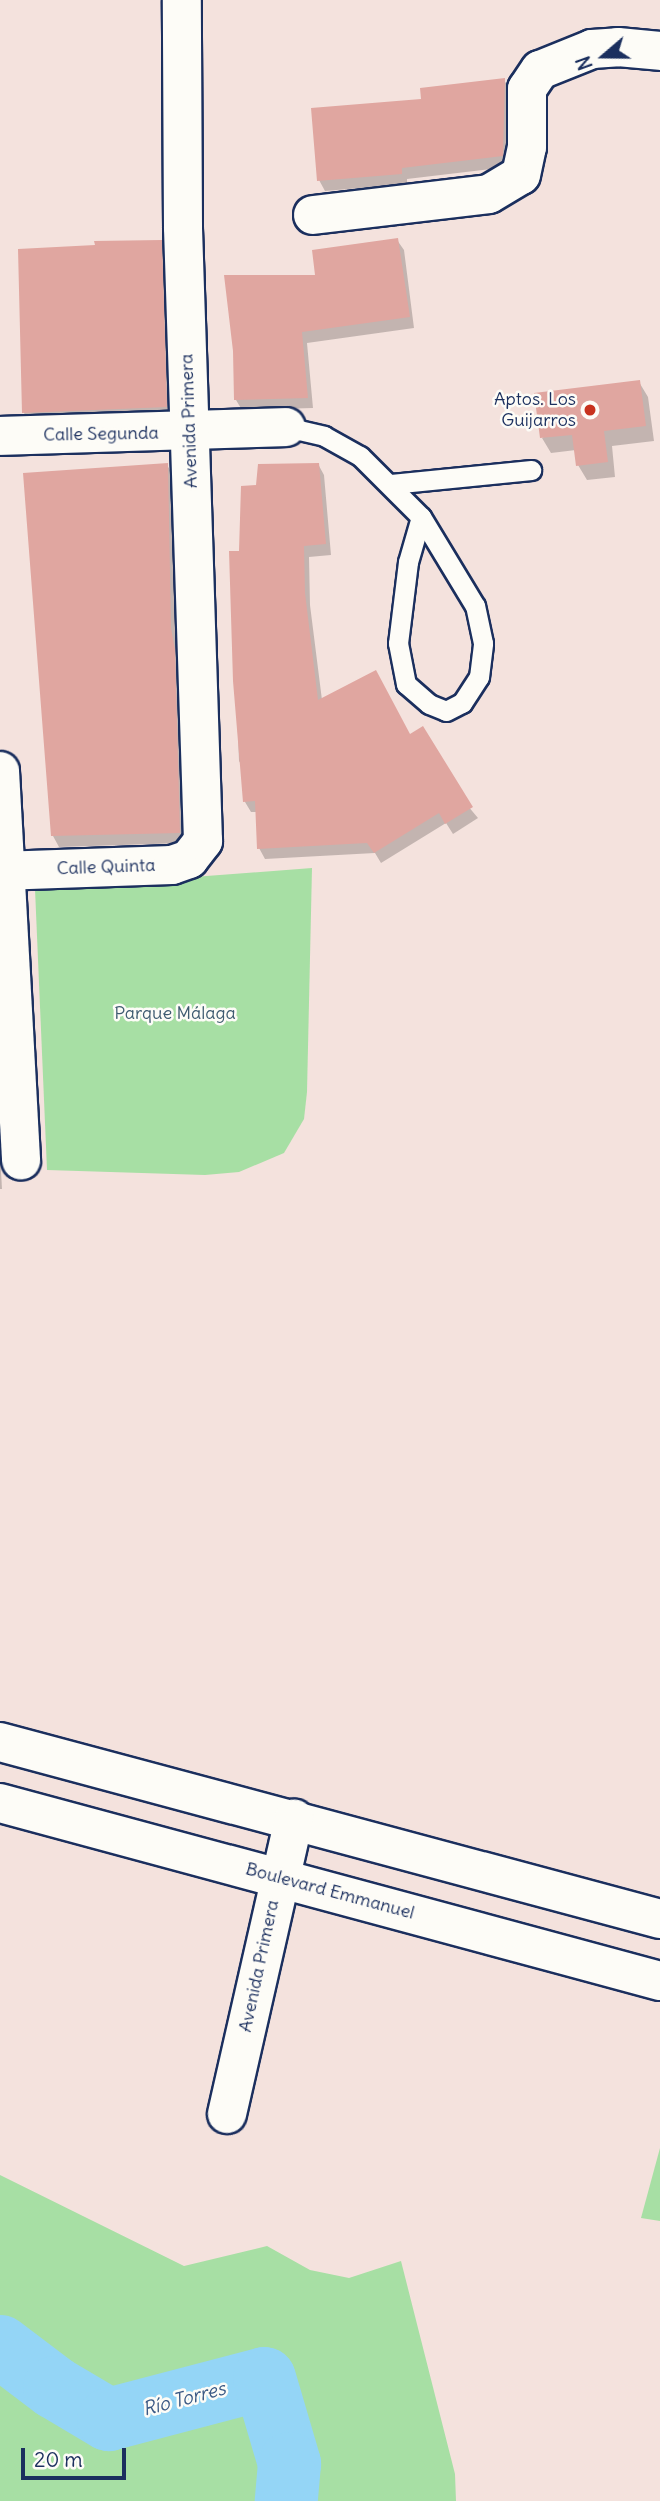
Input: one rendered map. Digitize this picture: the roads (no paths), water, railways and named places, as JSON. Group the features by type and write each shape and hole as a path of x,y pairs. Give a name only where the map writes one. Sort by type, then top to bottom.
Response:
{"street":[{"name":"Avenida Primera","path":"182,0 182,213 203,841"},
{"path":"313,215 489,194 521,175 527,147 527,89 540,70 592,49 618,47 660,51"},
{"name":"Calle Segunda","path":"0,436 189,432 286,426"},
{"path":"0,771 8,1075 21,1160"},
{"name":"Calle Quinta","path":"3,871 172,865 188,859 203,841"},
{"path":"0,1742 660,1919"},
{"name":"Boulevard Emmanuel","path":"0,1803 660,1981"},
{"name":"Avenida Primera","path":"227,2114 294,1819"}],"lane":[{"path":"286,426 324,436 360,456 391,484 421,517 475,606 483,643 479,677 462,704 446,711 429,704 406,684 398,643 408,562 421,517"},
{"path":"391,484 531,470"}],"waterway":[{"name":"Río Torres","path":"0,2346 54,2387 108,2419 264,2378 289,2463 286,2501"}],"place":[{"name":"Aptos. Los Guijarros","path":"590,410"}],"park label":[{"name":"Parque Málaga","path":"175,1013"}]}
